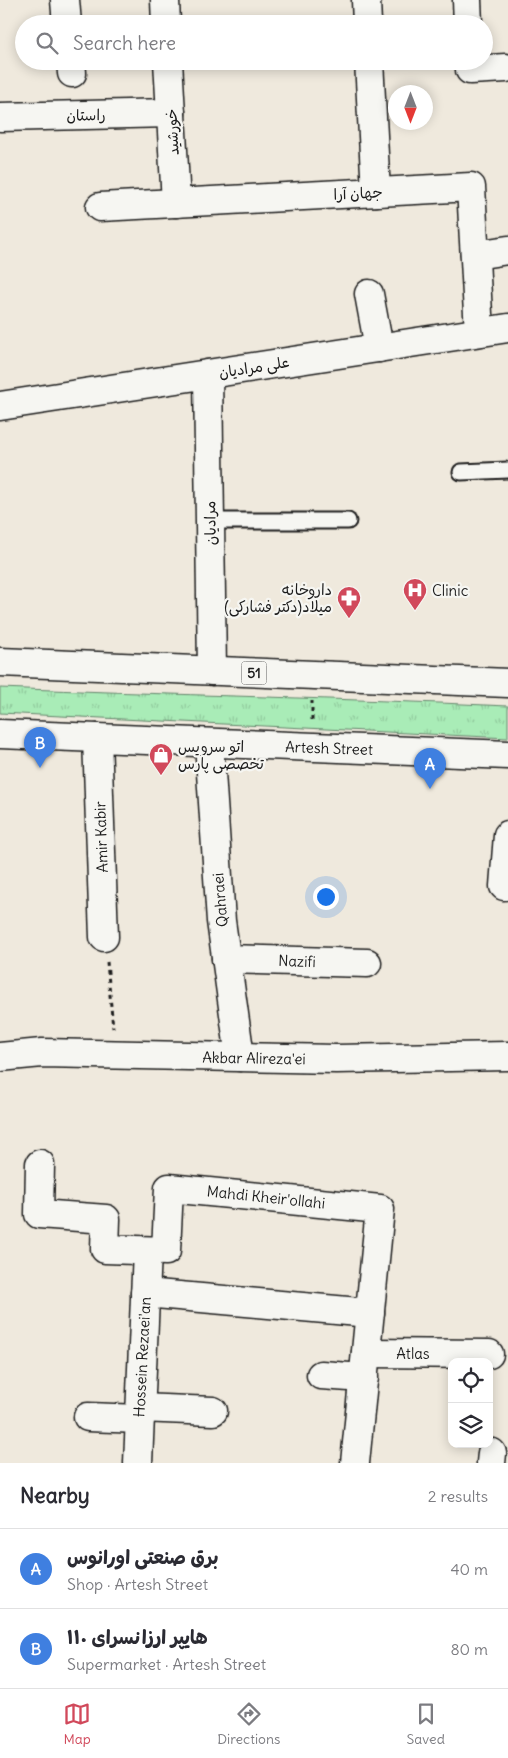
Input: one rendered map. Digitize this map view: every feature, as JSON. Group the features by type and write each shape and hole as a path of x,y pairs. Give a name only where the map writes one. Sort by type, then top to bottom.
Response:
{"street":[{"path":"65,0 66,15"},
{"path":"165,0 166,15"},
{"path":"366,0 367,15"},
{"path":"467,0 468,15"},
{"path":"493,69 506,68"},
{"name":"خورشید","path":"169,70 176,203"},
{"path":"369,70 376,192"},
{"name":"راستان","path":"0,117 171,114"},
{"name":"جهان آرا","path":"100,207 471,187 479,332"},
{"path":"475,255 508,250"},
{"path":"369,294 379,348"},
{"name":"علی مرادیان","path":"0,406 508,328"},
{"name":"مرادیان","path":"208,374 212,671"},
{"name":"51","path":"0,662 508,683"},
{"name":"Artesh Street","path":"0,734 508,756"},
{"name":"Amir Kabir","path":"98,738 104,937"},
{"name":"Qahraei","path":"209,743 221,921 240,1057"},
{"path":"504,886 508,835"},
{"name":"Nazifi","path":"226,959 367,963"},
{"name":"Akbar Alireza'ei","path":"0,1057 42,1053 336,1059 508,1056"},
{"name":"Mahdi Kheir'ollahi","path":"40,1164 39,1214 106,1219 105,1249 166,1252 169,1188 380,1209 355,1463"},
{"name":"Hossein Rezaei'an","path":"138,1463 147,1251"},
{"path":"145,1293 370,1313"},
{"name":"Atlas","path":"321,1375 365,1365 489,1354"},
{"path":"88,1417 213,1411"}],"lane":[{"path":"460,472 508,470"},
{"path":"210,521 348,521"}],"path":[{"path":"312,675 312,747"},
{"path":"104,937 115,1055"}],"green space":[{"path":"0,688 508,706 508,738 0,713"}],"place":[{"name":"Clinic","path":"415,611"},
{"name":"داروخانه میلاد(دکتر فشارکی)","path":"349,619"},
{"name":"هایپر ارزانسرای ۱۱۰","path":"40,768"},
{"name":"اتو سرویس تخصصی پارس","path":"161,776"},
{"name":"برق صنعتی اورانوس","path":"430,789"}]}
